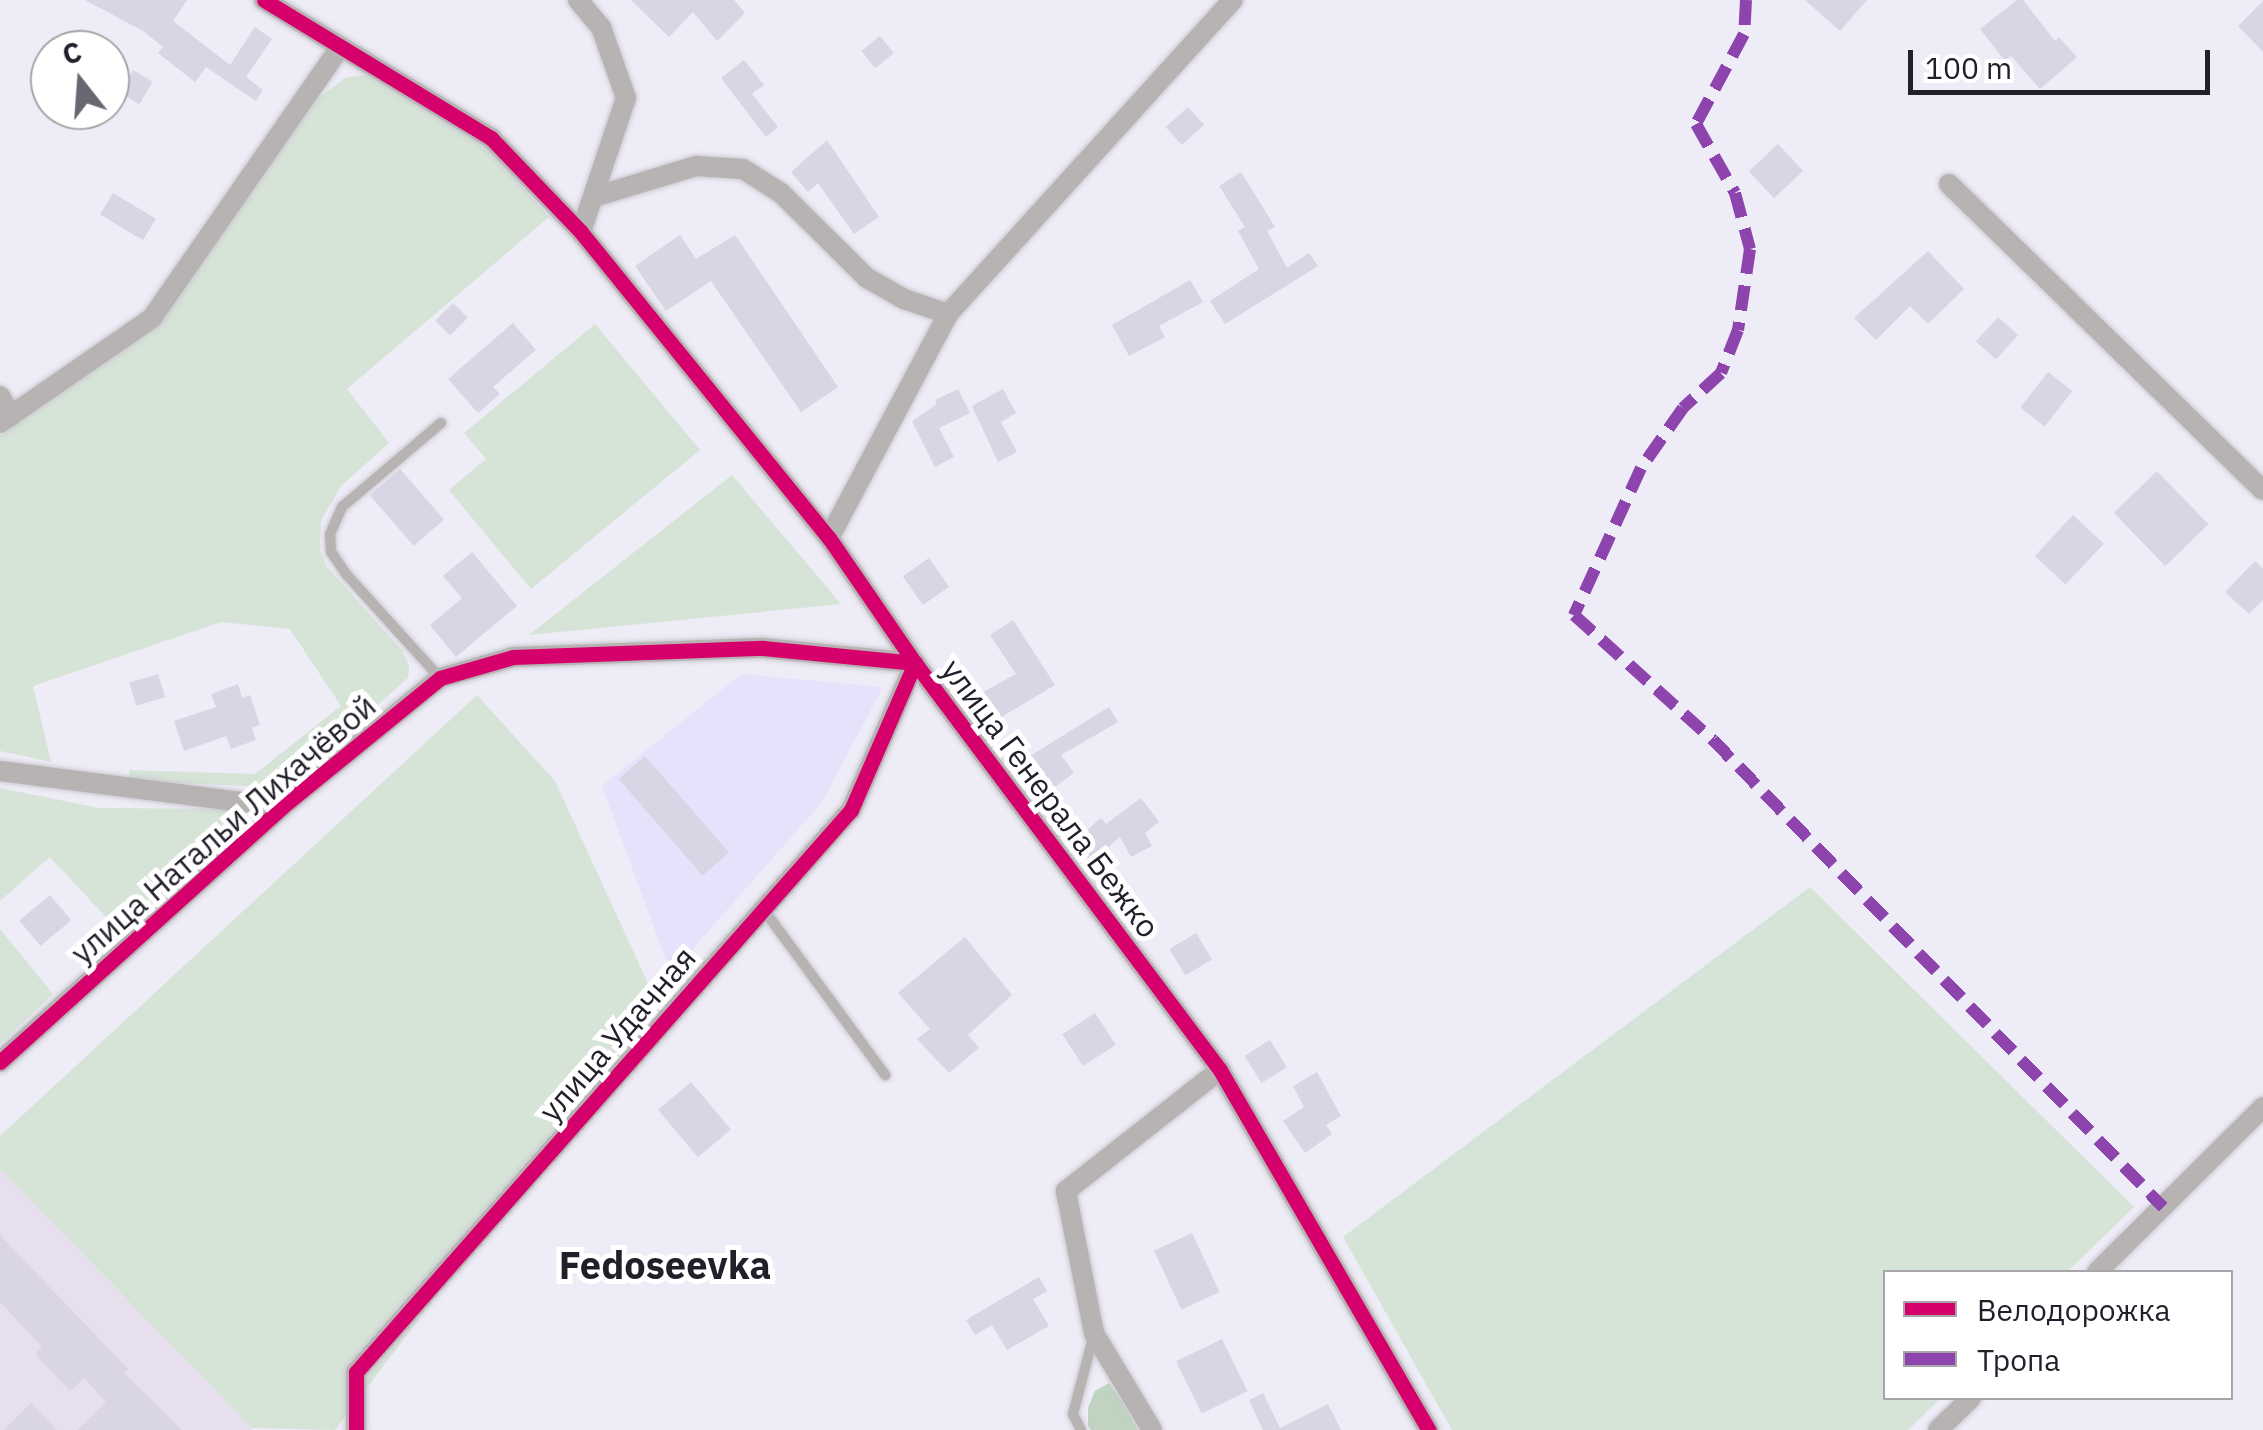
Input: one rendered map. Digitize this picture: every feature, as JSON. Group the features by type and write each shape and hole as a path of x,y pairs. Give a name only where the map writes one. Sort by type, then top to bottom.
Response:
{"street":[{"name":"улица Генерала Бежко","path":"264,0 491,138 581,232 829,538 916,663 1220,1070 1429,1430"},
{"path":"578,0 601,27 626,98 581,232"},
{"path":"829,538 948,314 1233,0"},
{"path":"0,396 6,420 152,318 340,47"},
{"path":"594,197 696,166 743,170 780,193 827,244 867,278 904,299 948,314"},
{"path":"1950,184 2263,490"},
{"name":"улица Натальи Лихачёвой","path":"0,1062 282,807 440,678 512,657 744,648 916,663"},
{"name":"улица Удачная","path":"356,1430 356,1372 851,810 916,663"},
{"path":"0,771 282,807"},
{"path":"1152,1430 1094,1333 1066,1191 1220,1070"},
{"path":"2099,1270 2263,1107"},
{"path":"1938,1430 1969,1400"}],"lane":[{"path":"440,678 346,574 331,552 330,534 342,507 442,423"},
{"path":"764,909 885,1075"},
{"path":"1082,1430 1073,1414 1094,1333"}],"shaded area":[{"path":"345,78 377,78 488,148 549,217 347,389 389,443 341,486 321,521 320,550 327,567 401,649 409,665 408,678 292,781 267,787 131,781 129,770 255,774 341,706 290,629 221,622 33,686 51,762 0,751 0,436 160,325 317,99"},
{"path":"595,324 700,450 531,589 449,490 486,459 464,433"},
{"path":"732,475 841,604 529,635"},
{"path":"741,674 883,687 822,802 671,974 602,786"},
{"path":"477,695 555,781 657,1003 335,1430 252,1428 0,1169 0,1136"},
{"path":"0,788 99,808 226,809 236,819 235,830 128,929 117,929 50,857 0,901"},
{"path":"1810,887 2134,1207 2069,1270 1883,1270 1883,1400 1939,1400 1908,1430 1452,1430 1343,1237"},
{"path":"0,929 53,994 0,1044"},
{"path":"0,1169 252,1428 252,1430 0,1430"}],"green space":[{"path":"1109,1383 1138,1430 1091,1430 1088,1426 1088,1408 1095,1391"}],"building":[{"path":"85,0 187,0 173,21 230,65 255,27 272,39 246,77 263,90 256,101 206,67 195,82 158,53 163,47 143,31"},
{"path":"631,0 734,0 745,13 717,41 693,12 669,37"},
{"path":"1805,0 1867,0 1840,31"},
{"path":"2017,0 2023,0 2055,41 2059,37 2077,57 2040,89 2011,56 2005,61 1980,29"},
{"path":"2263,1 2263,52 2238,26"},
{"path":"880,36 894,53 875,68 861,51"},
{"path":"744,60 764,85 752,94 778,127 766,137 721,78"},
{"path":"133,70 153,82 139,104 130,99"},
{"path":"1188,107 1204,125 1182,145 1166,127"},
{"path":"827,140 879,217 854,234 818,183 808,192 791,172"},
{"path":"1778,144 1803,171 1774,198 1749,171"},
{"path":"1241,172 1275,227 1267,231 1287,268 1309,253 1318,266 1225,324 1210,301 1259,269 1238,231 1245,227 1219,186"},
{"path":"113,193 156,219 143,240 100,214"},
{"path":"680,235 696,259 735,235 838,387 801,412 711,281 666,311 635,266"},
{"path":"1928,251 1964,289 1928,324 1910,306 1876,340 1854,318"},
{"path":"1190,280 1203,302 1159,326 1165,337 1129,356 1112,325"},
{"path":"453,303 468,318 450,336 435,321"},
{"path":"1998,317 2018,335 1996,360 1976,342"},
{"path":"513,323 536,350 493,387 500,394 478,413 448,379"},
{"path":"2048,372 2072,391 2045,427 2020,407"},
{"path":"958,389 970,413 939,428 954,457 935,467 912,421 937,404 935,400"},
{"path":"1003,389 1016,413 1001,422 1017,452 998,462 972,406"},
{"path":"400,469 444,520 414,546 370,495"},
{"path":"2157,471 2208,524 2165,566 2114,513"},
{"path":"2073,515 2104,544 2066,585 2035,556"},
{"path":"472,552 517,606 456,657 430,625 462,598 443,576"},
{"path":"929,558 949,587 923,605 903,576"},
{"path":"2255,561 2263,569 2263,600 2249,614 2225,592"},
{"path":"1013,620 1055,685 998,719 983,692 1016,674 990,635"},
{"path":"158,674 165,697 136,706 129,683"},
{"path":"238,684 242,698 250,695 260,725 252,728 256,740 231,749 226,736 184,751 174,721 216,707 211,694"},
{"path":"1109,707 1118,722 1061,755 1074,773 1045,794 1022,761"},
{"path":"645,756 729,853 703,876 619,779"},
{"path":"1141,798 1159,822 1145,833 1152,846 1131,857 1120,837 1091,862 1073,842 1101,818 1106,824"},
{"path":"50,895 71,920 41,946 19,921"},
{"path":"1196,933 1212,960 1185,976 1169,949"},
{"path":"965,937 1012,995 968,1035 979,1048 949,1073 917,1039 930,1029 898,993"},
{"path":"1095,1013 1116,1045 1083,1066 1062,1034"},
{"path":"1270,1040 1287,1067 1262,1083 1245,1056"},
{"path":"1317,1072 1341,1116 1326,1125 1332,1134 1305,1153 1283,1121 1304,1107 1293,1086"},
{"path":"691,1082 731,1129 698,1157 658,1110"},
{"path":"1192,1233 1219,1292 1181,1310 1154,1251"},
{"path":"0,1235 128,1369 124,1373 182,1430 77,1430 106,1402 84,1378 70,1391 35,1354 42,1347 0,1302"},
{"path":"1039,1277 1047,1291 1033,1299 1049,1326 1007,1350 992,1325 975,1335 966,1320"},
{"path":"1222,1339 1247,1391 1202,1413 1176,1361"},
{"path":"1263,1393 1280,1428 1328,1404 1341,1430 1263,1430 1249,1400"},
{"path":"31,1403 57,1430 4,1430"}],"marked path":[{"path":"1746,0 1744,34 1696,124 1735,193 1750,249 1738,330 1721,373 1683,408 1641,468 1574,615 1713,740 2163,1207"}],"cycle path":[{"path":"264,0 491,138 581,232 829,538 915,663 1220,1070 1429,1430"},
{"path":"0,1062 282,807 440,678 513,657 763,648 915,663 851,810 356,1372 356,1430"}],"district":[{"name":"Fedoseevka","path":"665,1265"}]}
